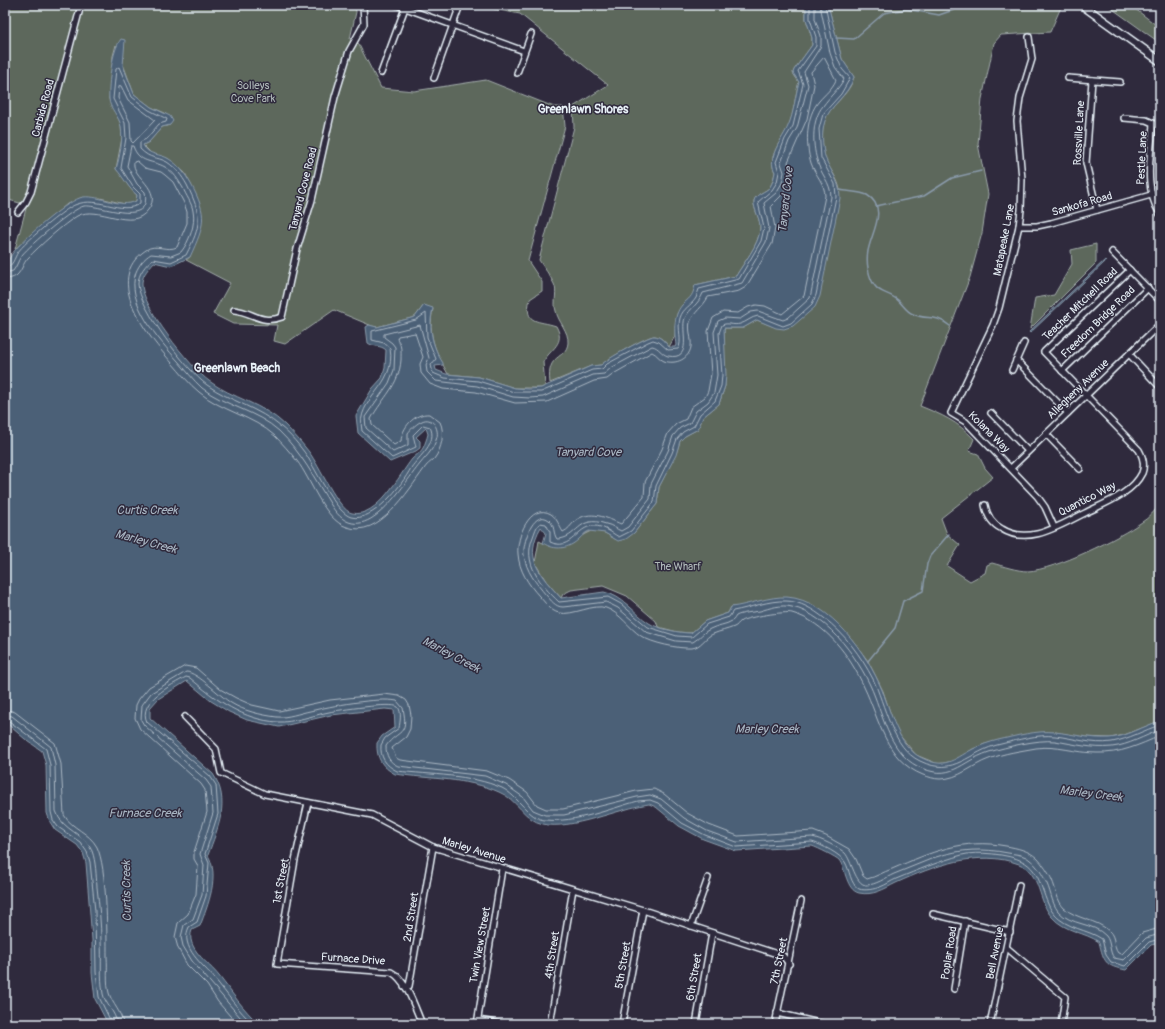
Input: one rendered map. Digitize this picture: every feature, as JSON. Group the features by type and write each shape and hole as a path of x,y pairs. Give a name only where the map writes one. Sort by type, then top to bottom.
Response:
{"main road":[{"path":"1082,5 1160,61"},
{"path":"1090,5 1160,56"}],"street":[{"name":"Carbide Road","path":"18,212 31,192 81,5"},
{"name":"Tanyard Cove Road","path":"234,310 262,320 269,321 282,317 297,249 312,200 336,98 349,51 362,28 364,19 363,5"},
{"path":"397,5 524,51"},
{"path":"434,78 460,5"},
{"path":"381,73 404,8"},
{"path":"517,73 531,34"},
{"name":"Matapeake Lane","path":"951,413 995,320 1019,226 1022,186 1018,121 1020,98 1032,59 1029,37"},
{"path":"1068,78 1120,82"},
{"name":"Rossville Lane","path":"1092,80 1086,163 1097,210"},
{"path":"1124,118 1146,120 1160,126"},
{"name":"Pestle Lane","path":"1154,124 1149,180 1151,195 1160,214"},
{"name":"Sankofa Road","path":"1019,226 1037,226 1151,195"},
{"path":"1112,252 1160,301"},
{"name":"Teacher Mitchell Road","path":"1044,352 1130,270"},
{"name":"Freedom Bridge Road","path":"1062,371 1148,288"},
{"name":"Allegheny Avenue","path":"1011,468 1160,324"},
{"path":"1012,370 1024,344"},
{"name":"Quantico Way","path":"985,506 987,515 993,523 1009,533 1030,535 1054,527 1119,495 1137,480 1143,469 1143,457 1139,450 1044,352"},
{"path":"1129,354 1160,387"},
{"path":"1016,360 1068,413"},
{"name":"Kolana Way","path":"951,413 966,422 1040,499 1054,527"},
{"path":"991,413 1028,451"},
{"path":"1046,434 1080,469"},
{"name":"Marley Avenue","path":"185,717 216,750 222,773 265,794 308,803 359,811 376,816 433,847 502,869 643,910 783,956 789,964"},
{"name":"1st Street","path":"276,962 308,803"},
{"name":"2nd Street","path":"404,986 409,986 433,847"},
{"name":"Twin View Street","path":"477,1022 502,869"},
{"path":"691,926 708,878"},
{"name":"Bell Avenue","path":"990,1024 1007,948 1018,885"},
{"name":"4th Street","path":"550,1024 574,889"},
{"name":"7th Street","path":"775,1024 789,964 801,901"},
{"name":"5th Street","path":"622,1024 643,910"},
{"path":"932,914 1010,932"},
{"name":"Poplar Road","path":"954,989 965,921"},
{"name":"6th Street","path":"696,1024 712,933"},
{"path":"1007,948 1065,997 1061,1024"},
{"name":"Furnace Drive","path":"276,962 279,965 386,970 396,974 404,986 422,1024"},
{"path":"777,1014 823,1024"},
{"path":"477,1022 501,1024"}],"green space":[{"name":"Solleys Cove Park","path":"5,5 355,5 356,12 350,39 358,43 381,88 414,91 486,80 554,107 563,107 565,126 528,261 542,282 542,291 530,299 528,307 529,313 534,320 538,322 556,326 559,332 556,346 543,362 545,386 541,388 515,388 479,377 448,374 436,351 432,335 431,318 433,309 424,305 415,317 377,327 334,310 285,344 274,341 277,325 233,324 213,314 230,283 186,260 190,257 191,185 185,173 174,163 167,158 152,154 143,145 149,142 162,127 170,125 165,113 151,107 134,94 116,45 113,56 109,99 121,124 122,138 116,169 137,195 136,201 129,205 100,198 67,204 15,249 27,205 5,199"},
{"path":"495,5 806,5 806,19 812,38 812,45 793,73 799,82 791,120 774,154 773,166 775,172 773,181 770,187 758,195 754,201 760,225 757,241 736,276 695,285 693,296 684,303 677,314 675,336 669,347 661,338 654,336 650,337 610,358 601,365 591,366 550,383 551,366 553,362 564,352 568,339 555,308 555,287 539,260 574,127 573,107 608,85 520,14 494,9"},
{"name":"The Wharf","path":"828,5 1062,5 1050,32 1001,35 994,43 982,99 978,144 988,194 982,233 970,277 920,406 949,419 968,433 974,439 969,451 978,454 985,468 993,477 941,518 947,534 960,545 947,566 970,581 985,573 987,565 992,563 1028,571 1054,565 1070,559 1132,529 1147,518 1160,505 1160,721 1124,735 1110,738 1083,737 1055,732 1033,734 985,744 973,749 954,761 938,764 916,755 901,737 895,727 883,691 868,661 850,637 822,611 810,604 731,607 728,613 705,621 691,633 678,632 658,627 656,621 627,596 603,586 571,590 563,594 561,598 546,581 535,563 539,541 543,543 583,535 593,530 605,533 615,539 634,533 657,504 659,487 677,451 680,441 685,436 698,429 703,417 719,404 725,386 724,328 743,328 757,320 772,326 840,190 827,163 822,137 826,117 847,92 854,77 842,59"},
{"path":"1107,5 1130,5 1160,28 1160,43"},
{"path":"1096,244 1096,263 1030,329 1035,298 1054,295 1072,264 1071,250"}],"water":[{"path":"806,5 828,5 842,59 854,77 848,90 830,110 823,131 824,154 838,184 840,198 820,296 815,307 793,326 784,329 776,328 757,320 743,328 724,328 726,375 725,386 719,404 703,417 698,429 685,436 680,441 676,455 659,487 657,504 634,533 626,539 618,541 605,533 589,531 571,545 557,548 543,543 546,533 541,527 536,538 534,548 536,566 546,582 561,598 604,592 611,594 623,601 649,623 663,629 675,631 691,633 705,621 728,613 731,607 780,597 803,600 818,608 832,619 857,646 876,676 892,718 906,745 912,752 920,757 936,763 954,760 976,748 998,740 1026,734 1048,732 1109,738 1129,734 1160,721 1160,943 1151,945 1126,970 1110,965 1104,959 1099,942 1063,926 1052,917 1047,911 1035,881 1026,868 1019,864 1004,860 988,858 956,862 925,871 878,891 864,894 851,888 839,860 815,847 736,851 703,839 679,826 656,807 649,804 581,822 554,825 543,824 536,822 525,814 511,799 505,795 487,787 461,781 395,774 383,765 379,758 377,743 382,736 395,727 394,710 385,709 331,715 279,727 247,720 229,712 211,701 187,681 158,699 150,708 150,718 213,774 221,794 222,804 219,824 208,855 213,872 212,890 200,926 192,930 192,943 199,955 219,976 243,1007 259,1024 108,1024 95,999 92,973 92,940 86,863 83,853 77,845 55,830 50,822 47,813 46,765 42,751 5,722 5,267 14,251 29,236 58,211 77,199 90,197 117,203 130,203 136,201 137,195 116,169 121,148 121,127 119,120 109,102 111,68 115,51 121,39 125,40 123,66 134,94 151,107 170,116 173,121 170,125 162,127 149,142 143,145 145,149 151,153 169,159 182,170 191,184 202,212 199,236 190,257 171,266 154,262 145,274 142,282 143,292 149,305 157,320 179,350 201,374 218,387 258,406 277,418 309,452 341,504 352,513 361,513 379,503 387,494 412,459 420,452 428,434 426,428 416,437 420,441 420,448 416,451 390,462 358,433 356,416 372,389 382,378 385,368 386,350 382,347 368,343 366,327 369,325 377,327 415,317 424,305 433,308 431,323 432,337 436,350 443,363 443,365 435,366 436,370 446,374 479,377 515,388 541,388 591,366 601,365 610,358 650,337 656,336 664,341 669,347 675,347 676,317 680,307 691,296 695,285 736,276 757,241 760,225 754,201 758,195 770,187 773,181 775,172 773,166 774,154 790,121 799,82 793,73 812,45 812,38 806,19"},
{"path":"1105,260 1106,261 1030,333 1029,332"}],"waterway":[{"path":"836,38 854,39 884,13 906,9 939,15 968,5"},
{"path":"876,206 924,196 952,178 981,171"},
{"path":"840,190 867,195 873,200 877,207 877,221 867,259 869,274 875,286 879,290 892,296 910,313 918,316 935,318 950,326"},
{"path":"868,661 895,628 903,601 923,591 927,564 930,556 949,534"}],"district":[{"name":"Greenlawn Shores","path":"583,109"},
{"name":"Greenlawn Beach","path":"237,368"}],"water label":[{"name":"Tanyard Cove","path":"786,200"},
{"name":"Tanyard Cove","path":"588,452"},
{"name":"Curtis Creek","path":"147,510"},
{"name":"Marley Creek","path":"146,542"},
{"name":"Marley Creek","path":"451,655"},
{"name":"Marley Creek","path":"767,729"},
{"name":"Marley Creek","path":"1091,794"},
{"name":"Furnace Creek","path":"145,813"},
{"name":"Curtis Creek","path":"127,891"}]}
